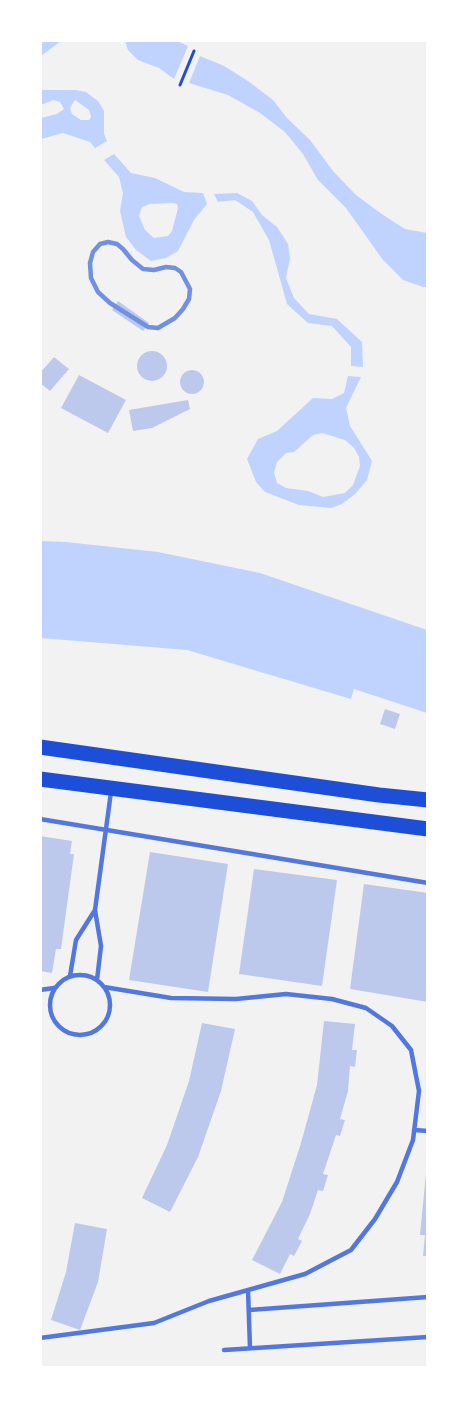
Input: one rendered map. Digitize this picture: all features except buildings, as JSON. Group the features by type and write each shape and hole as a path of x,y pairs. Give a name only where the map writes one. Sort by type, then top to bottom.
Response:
{"main road":[{"path":"40,747 428,800"},
{"path":"40,779 428,829"}],"lane":[{"path":"97,980 101,946 95,910 112,789"},
{"path":"40,819 428,883"},
{"path":"70,976 76,940 95,910"},
{"path":"40,990 54,988 70,976 89,976 97,980 109,995 109,1014 104,1023 88,1034 78,1035 59,1027 52,1018 50,1008 50,998 54,988"},
{"path":"40,1338 154,1323 209,1300 305,1274 351,1250 375,1219 397,1182 413,1140 419,1091 411,1050 392,1026 366,1008 332,999 286,994 236,999 171,998 104,987"},
{"path":"414,1130 428,1131"},
{"path":"248,1290 250,1348"},
{"path":"249,1310 428,1297"},
{"path":"224,1350 428,1337"}],"path":[{"path":"180,85 194,51"}],"water":[{"path":"41,40 61,40 61,41 41,56"},
{"path":"125,41 177,41 188,46 174,79 159,68 138,60 128,50"},
{"path":"200,56 224,66 273,100 356,195 405,229 427,233 427,287 403,280 383,260 346,208 318,180 303,154 285,132 260,113 228,95 189,83"},
{"path":"41,90 86,92 98,101 104,111 104,134 107,141 95,148 90,142 63,133 41,139 41,118 57,114 64,109 60,102 53,100 41,105","holes":["75,100 89,110 91,117 89,120 81,120 72,114 70,108"]},
{"path":"114,154 131,173 155,178 184,192 203,193 207,204 194,220 178,251 166,258 151,261 136,250 126,237 120,211 123,193 119,177 104,160","holes":["150,204 177,204 172,231 168,236 154,238 145,230 139,216 142,207"]},
{"path":"237,193 252,201 262,215 277,227 288,244 290,259 286,278 294,298 309,314 337,319 362,342 363,367 351,366 351,347 332,326 308,323 287,304 269,240 253,212 235,200 218,202 214,194"},
{"path":"348,376 361,377 346,408 350,426 372,461 367,480 355,494 342,504 331,508 299,505 265,492 256,482 247,459 258,439 277,431 313,398 332,399 344,393","holes":["322,433 345,440 354,448 359,457 360,466 353,485 345,493 323,497 308,491 286,488 277,483 274,473 277,462 286,453 294,452 313,435"]},
{"path":"41,541 158,552 260,573 427,630 427,713 354,689 351,699 187,650 41,638"}],"railway":[{"path":"108,242 117,244 143,269 154,270 166,267 175,268 181,272 190,289 189,299 175,318 158,328 148,327 110,303 98,292 91,278 90,263 93,252 100,244 108,242"}]}
